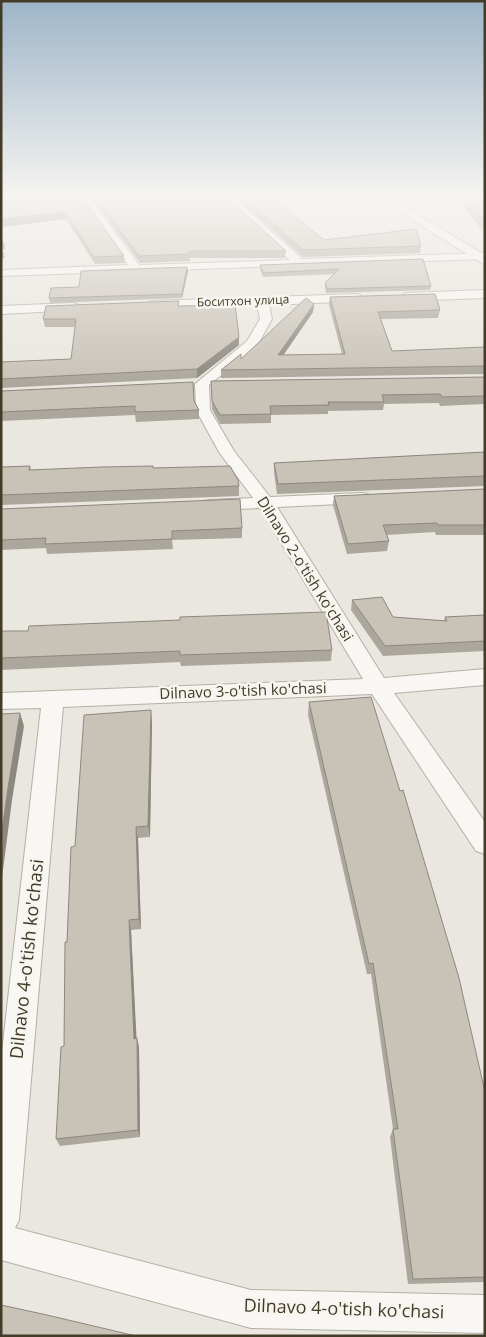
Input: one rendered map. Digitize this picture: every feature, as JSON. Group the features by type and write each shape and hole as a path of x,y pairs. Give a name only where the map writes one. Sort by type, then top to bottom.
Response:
{"street":[{"path":"129,259 136,269"},
{"path":"1,273 418,259"},
{"path":"398,297 485,294"},
{"name":"Боситхон улица","path":"136,305 368,298"},
{"path":"197,384 252,343 266,319 262,301"},
{"path":"1,310 88,307"},
{"path":"197,384 221,384"},
{"name":"Dilnavo 2-o'tish ko'chasi","path":"197,384 203,410 227,452 265,502 378,686 485,843"},
{"path":"196,505 379,497"},
{"name":"Dilnavo 3-o'tish ko'chasi","path":"1,701 378,686 485,677"},
{"name":"Dilnavo 4-o'tish ko'chasi","path":"1,1220 54,698"},
{"name":"Dilnavo 4-o'tish ko'chasi","path":"1,1242 251,1309 485,1314"}],"building":[{"path":"423,259 431,286 327,289 325,283 339,269 263,273 260,265"},
{"path":"187,267 182,294 49,298 51,288 79,287 81,271"},
{"path":"435,294 440,310 378,312 392,351 485,347 485,366 221,370 241,354 241,359 306,298 314,304 278,355 345,354 330,297"},
{"path":"179,301 178,306 235,305 239,337 197,369 1,379 1,362 71,359 76,319 43,319 46,306"},
{"path":"485,377 485,396 442,397 440,394 382,395 384,402 328,402 329,405 270,406 271,414 220,415 212,401 211,381"},
{"path":"193,382 194,401 199,410 135,412 135,406 1,412 1,391"},
{"path":"485,452 485,476 278,484 274,463"},
{"path":"30,466 29,470 101,467 230,466 238,480 239,486 1,495 1,467"},
{"path":"485,489 485,525 438,525 437,523 383,525 389,541 348,544 334,496"},
{"path":"240,499 242,528 172,531 172,539 45,544 46,538 1,540 1,509"},
{"path":"382,597 393,617 447,621 445,617 485,615 485,641 385,646 352,600"},
{"path":"326,612 332,650 180,655 180,651 1,658 1,631 28,631 29,626 180,620 180,617"},
{"path":"371,697 400,791 403,790 459,978 485,1092 485,1277 413,1279 393,1129 398,1129 373,963 369,964 309,702"},
{"path":"151,710 148,826 136,827 139,919 129,920 134,1039 137,1038 138,1130 56,1139 61,1047 64,1046 65,942 67,942 71,847 75,846 84,715"},
{"path":"20,713 8,788 1,837 1,714"},
{"path":"1,1305 47,1315 136,1336 1,1336"}]}
